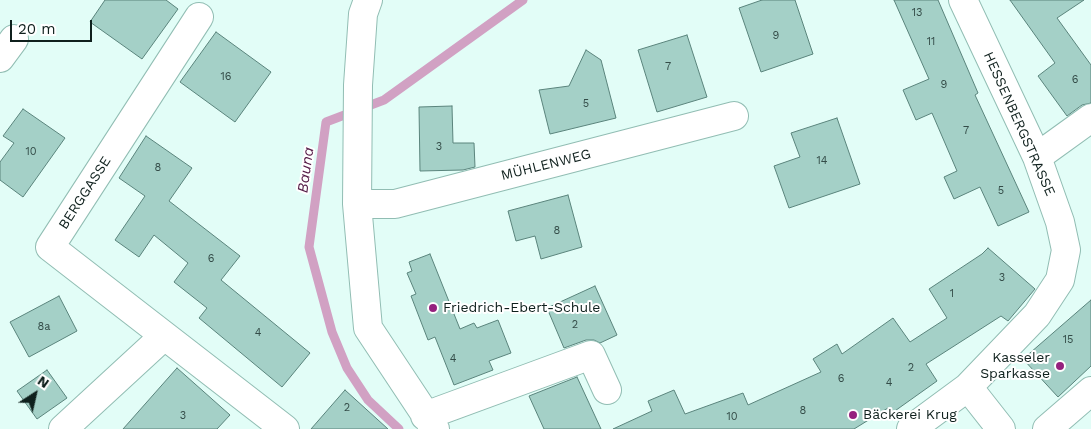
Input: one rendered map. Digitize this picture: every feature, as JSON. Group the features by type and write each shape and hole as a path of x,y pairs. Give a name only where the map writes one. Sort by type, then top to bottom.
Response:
{"street":[{"path":"368,0 364,14 358,84 357,204 368,328 430,422 591,355 607,390"},
{"name":"HESSENBERGSTRASSE","path":"963,0 1036,157 1060,222 1066,250 1060,280 1038,315 968,388"},
{"name":"BERGGASSE","path":"199,17 50,247 285,429"},
{"name":"MÜHLENWEG","path":"357,204 395,204 734,116"},
{"path":"1036,157 1091,118"},
{"path":"63,429 164,336"},
{"path":"911,429 968,388 1001,429"},
{"path":"1047,429 1091,391"}],"building":[{"path":"105,0 166,0 178,9 142,59 90,22"},
{"path":"762,0 795,0 813,54 761,72 739,8"},
{"path":"894,0 938,0 978,93 975,95 1029,212 998,226 980,187 954,199 944,177 957,171 932,113 916,120 903,90 929,79"},
{"path":"1010,0 1084,0 1057,18 1091,65 1091,103 1082,105 1067,116 1038,76 1055,63"},
{"path":"216,32 271,72 235,122 180,82"},
{"path":"687,35 707,97 657,112 638,50"},
{"path":"586,50 601,60 616,118 550,134 539,90 569,86"},
{"path":"452,106 453,143 474,143 475,167 463,170 420,171 419,107"},
{"path":"23,109 65,138 23,197 0,180 0,162 14,143 3,136"},
{"path":"837,118 860,184 789,208 774,166 800,157 791,133"},
{"path":"146,136 192,168 169,201 240,256 221,280 310,353 282,387 199,318 207,308 174,282 188,263 154,235 139,257 115,240 145,196 119,178"},
{"path":"568,195 582,247 541,259 535,236 516,241 508,211"},
{"path":"988,248 1035,289 1008,321 1001,316 926,364 937,381 892,413 888,408 854,429 613,429 652,411 648,401 674,390 685,414 743,393 748,405 821,372 813,359 837,344 842,354 893,318 910,342 947,318 929,289 982,254"},
{"name":"Friedrich-Ebert-Schule","path":"430,254 460,329 474,323 477,328 498,320 511,353 489,361 493,370 454,385 435,337 428,340 411,296 416,294 407,273 412,271 409,262"},
{"path":"595,286 617,335 600,343 594,340 586,340 564,348 547,308"},
{"path":"59,296 77,331 29,357 10,322"},
{"path":"1091,300 1091,366 1058,397 1023,359"},
{"path":"177,368 230,415 217,429 123,429"},
{"path":"47,370 67,398 37,419 17,391"},
{"path":"577,377 601,429 544,429 529,396"},
{"path":"345,390 388,429 311,429"}],"waterway":[{"name":"Bauna","path":"399,429 368,400 347,368 332,332 309,247 326,122 384,100 523,0"}],"place":[{"name":"Friedrich-Ebert-Schule","path":"433,308"},
{"name":"Kasseler Sparkasse","path":"1060,366"},
{"name":"Bäckerei Krug","path":"853,415"}]}
